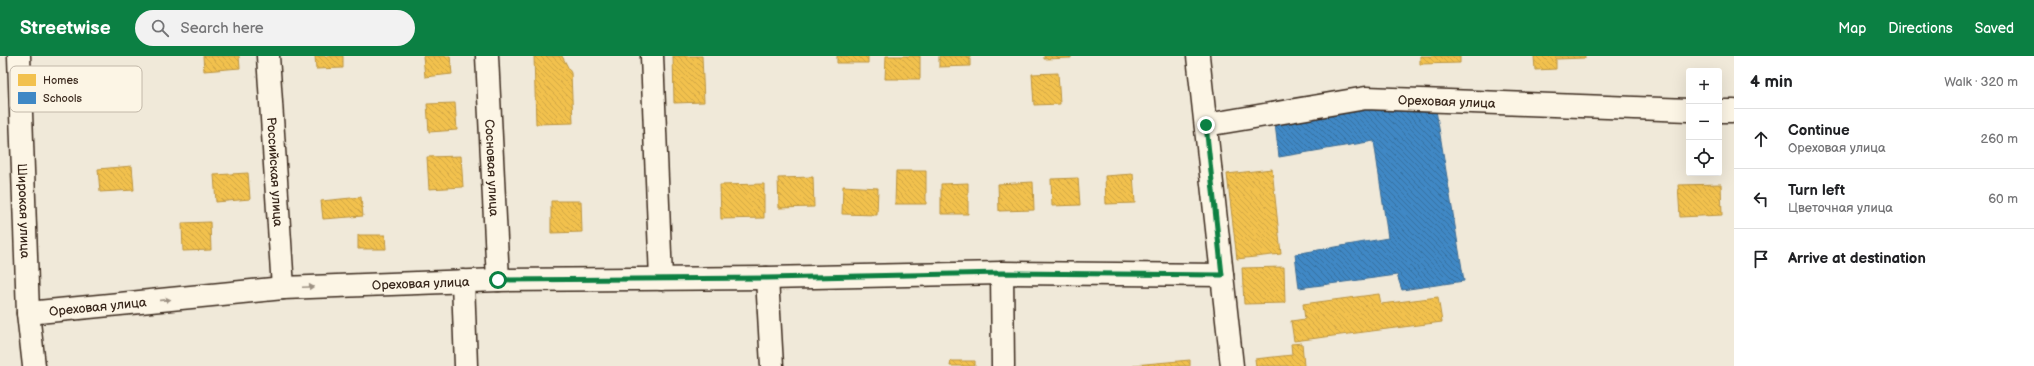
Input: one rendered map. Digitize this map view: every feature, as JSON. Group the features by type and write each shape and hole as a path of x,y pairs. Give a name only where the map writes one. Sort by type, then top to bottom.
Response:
{"street":[{"name":"Широкая улица","path":"19,56 19,66"},
{"name":"Российская улица","path":"268,56 283,288"},
{"name":"Сосновая улица","path":"488,56 498,280"},
{"path":"652,56 660,279"},
{"path":"1198,56 1232,366"},
{"name":"Ореховая улица","path":"1206,125 1366,98 1686,110"},
{"path":"1722,111 1734,111"},
{"name":"Широкая улица","path":"21,112 28,313 33,366"},
{"name":"Ореховая улица","path":"28,313 283,288 463,281 767,278 1002,273 1222,275"},
{"path":"1002,273 1003,366"},
{"path":"767,278 772,366"},
{"path":"463,281 466,366"}],"building: Homes":[{"path":"203,56 239,56 240,68 204,71"},
{"path":"315,56 343,56 343,68 316,69"},
{"path":"423,56 450,56 452,74 425,77"},
{"path":"534,56 562,56 571,73 573,123 536,124"},
{"path":"673,56 702,56 704,102 674,103"},
{"path":"837,56 868,56 868,63 837,63"},
{"path":"886,56 920,56 920,79 885,79"},
{"path":"939,56 970,56 970,66 939,67"},
{"path":"1044,56 1071,56 1071,58 1044,59"},
{"path":"1420,56 1460,56 1460,63 1420,64"},
{"path":"1534,56 1585,56 1585,58 1556,59 1556,69 1535,70"},
{"path":"1058,73 1060,104 1034,105 1032,74"},
{"path":"455,103 457,130 429,132 427,104"},
{"path":"461,156 463,187 429,189 427,157"},
{"path":"132,166 134,190 100,192 98,169"},
{"path":"1272,169 1281,254 1237,259 1227,174"},
{"path":"896,171 926,171 926,204 895,204"},
{"path":"248,173 250,199 216,202 214,175"},
{"path":"1133,174 1135,203 1106,204 1105,176"},
{"path":"813,177 814,207 779,208 778,178"},
{"path":"1078,178 1080,205 1052,206 1051,179"},
{"path":"1033,182 1034,210 999,211 998,184"},
{"path":"968,183 968,214 941,214 941,184"},
{"path":"764,184 764,218 721,219 720,185"},
{"path":"1721,184 1722,215 1680,217 1678,185"},
{"path":"843,186 878,188 877,215 842,214"},
{"path":"361,197 363,216 323,219 321,201"},
{"path":"551,201 581,201 582,232 551,233"},
{"path":"210,222 211,250 183,251 182,223"},
{"path":"358,235 385,235 386,249 358,249"},
{"path":"1284,267 1285,303 1244,304 1242,268"},
{"path":"1379,294 1381,304 1438,297 1442,322 1294,341 1291,321 1305,319 1303,304"},
{"path":"1302,343 1304,366 1256,366 1255,359 1292,355 1291,344"},
{"path":"1190,360 1190,366 1134,366 1134,365"},
{"path":"951,361 975,361 975,366 950,366"}],"building: Schools":[{"path":"1398,103 1436,110 1464,281 1402,290 1397,275 1299,288 1295,254 1388,238 1374,141 1279,157 1275,124"}],"route":[{"path":"498,280 767,278 1002,273 1222,275 1206,125"}]}
